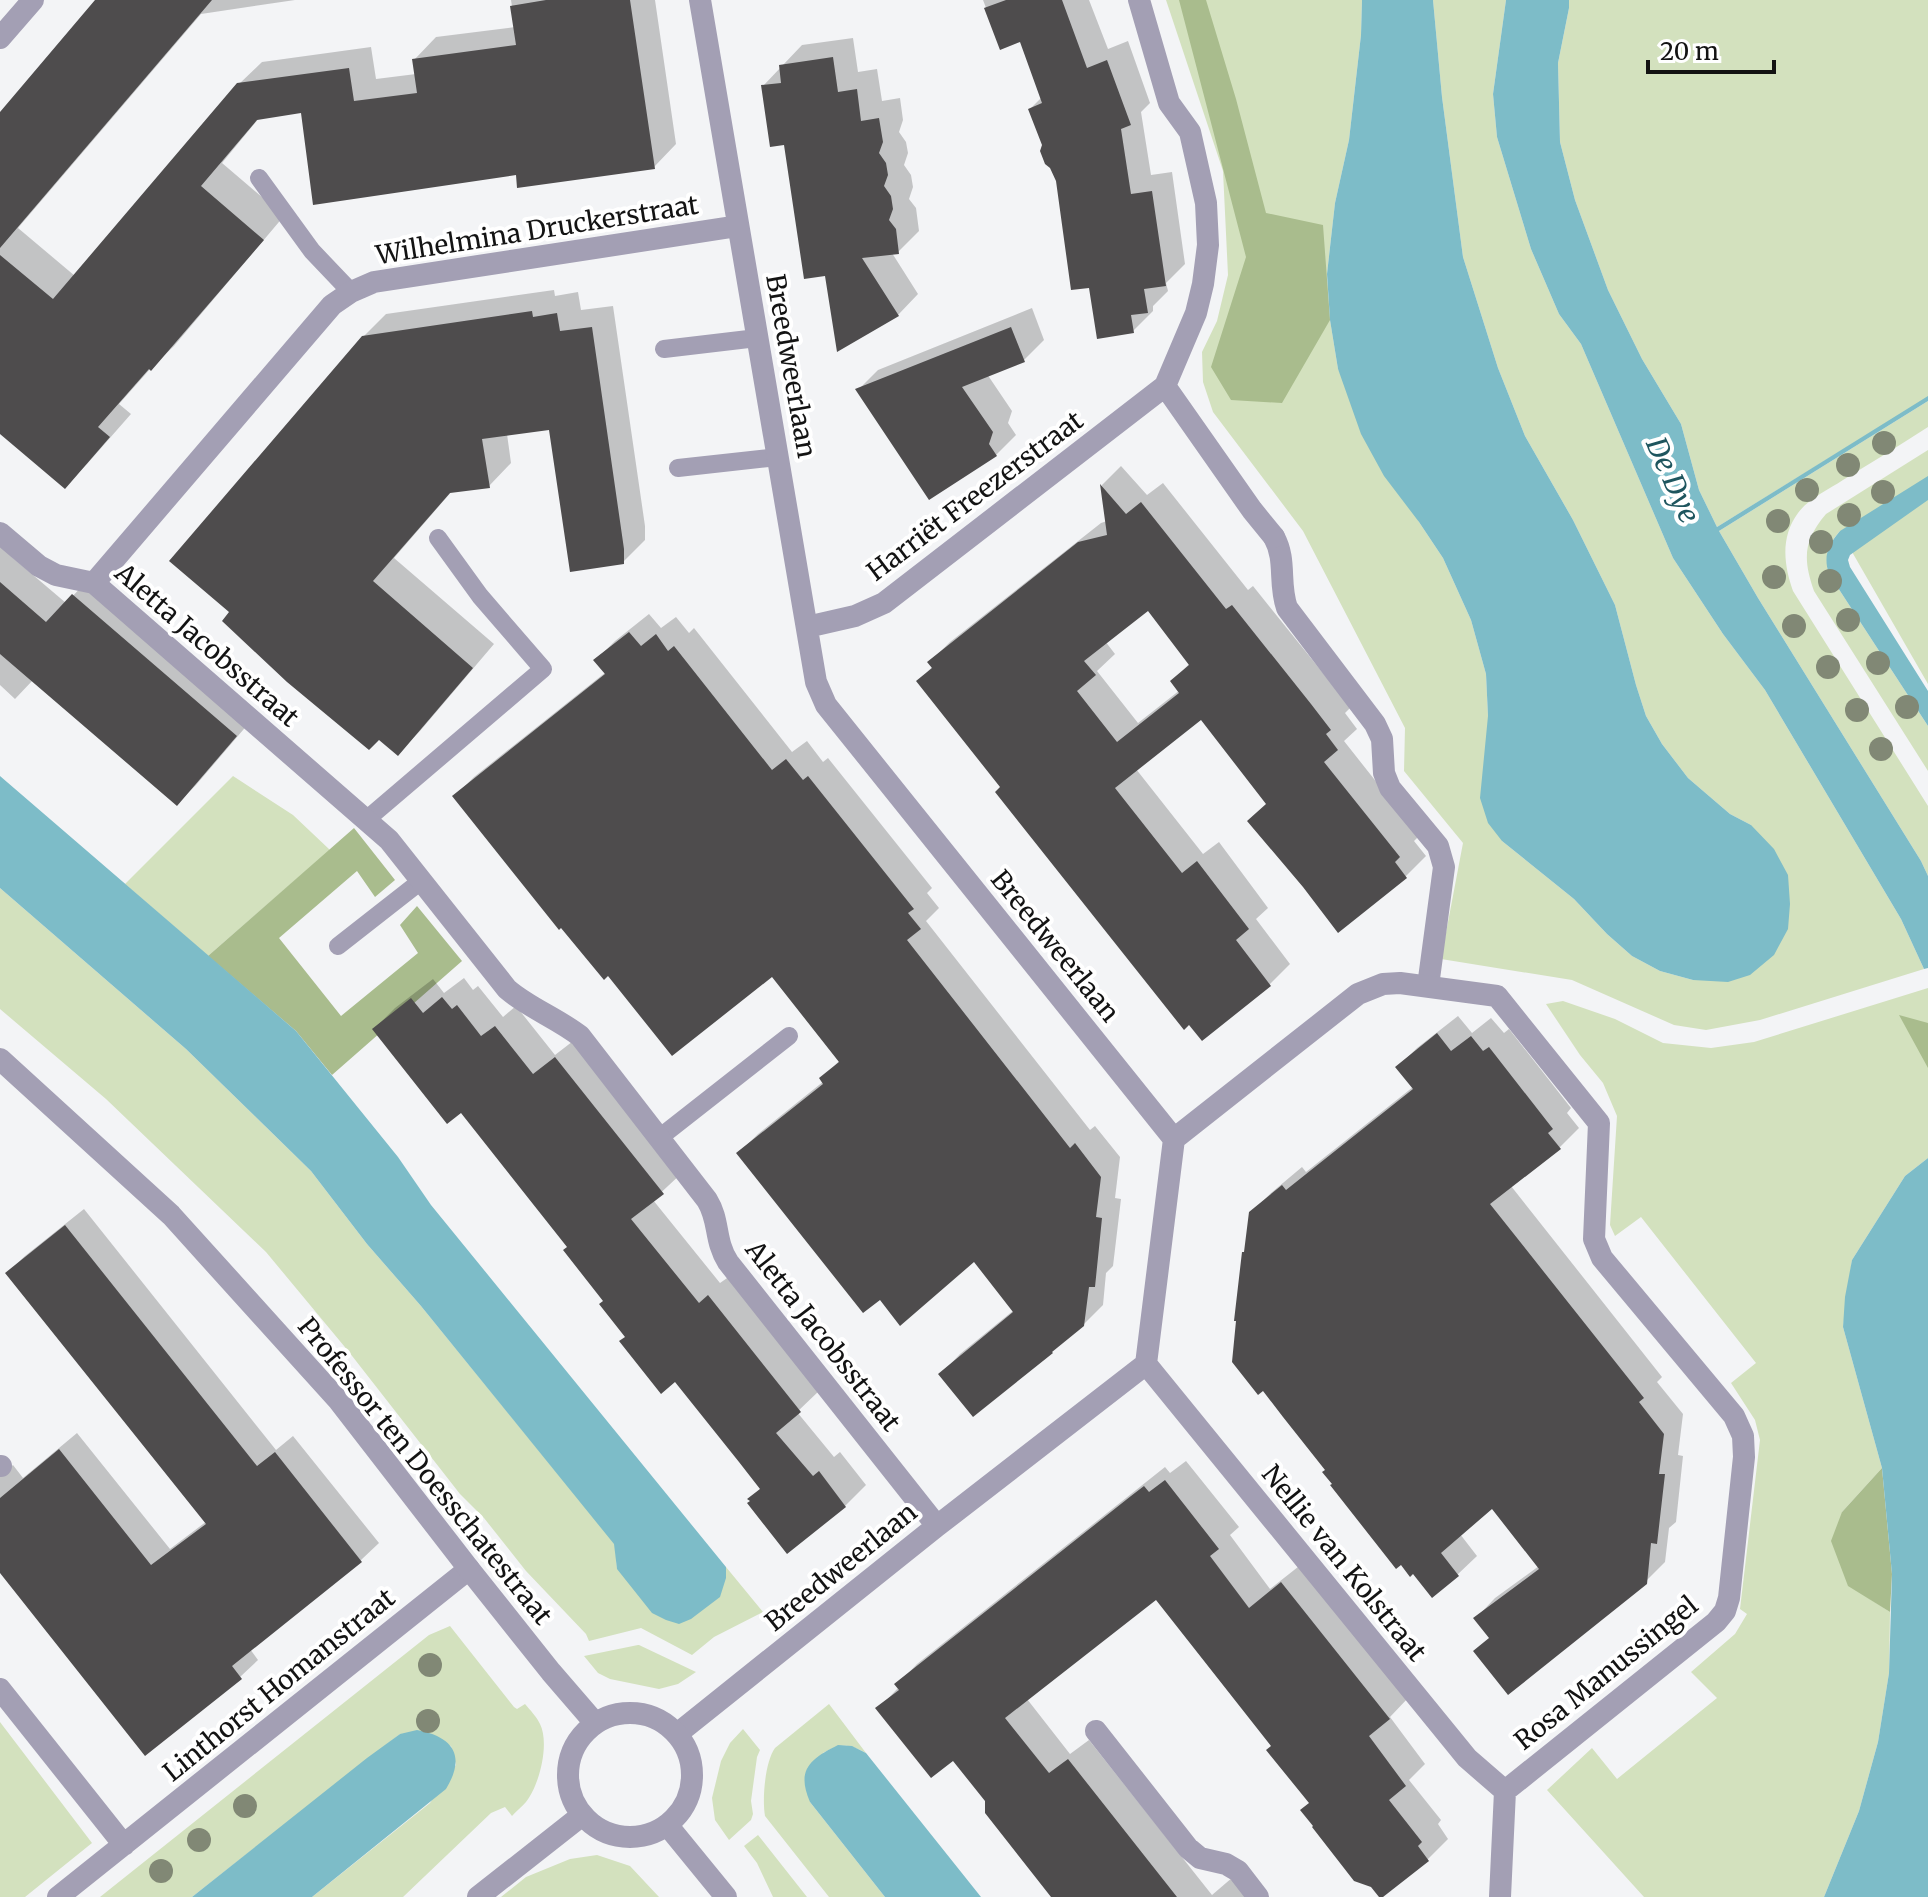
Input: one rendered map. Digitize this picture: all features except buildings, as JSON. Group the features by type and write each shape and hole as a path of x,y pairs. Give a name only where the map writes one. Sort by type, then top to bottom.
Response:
{"street":[{"path":"0,38 33,0"},
{"name":"Breedweerlaan","path":"700,0 816,682 826,705 1174,1139"},
{"path":"1139,0 1169,103 1190,132 1206,203 1208,245 1203,284 1196,313 1165,386 1274,537 1282,551 1282,593 1287,608 1375,724 1382,739 1384,773 1390,788 1438,846 1444,867 1428,986 1383,984 1358,994 1174,1139 1146,1364"},
{"name":"Wilhelmina Druckerstraat","path":"94,583 332,305 351,292 374,282 738,226"},
{"name":"Harriët Freezerstraat","path":"807,627 855,616 884,603 1165,386"},
{"name":"Aletta Jacobsstraat","path":"0,533 39,566 56,575 94,583 389,840 507,989 520,1001 566,1025 580,1036 707,1200 714,1211 720,1249 728,1262 937,1526"},
{"name":"Rosa Manussingel","path":"1428,986 1497,996 1599,1123 1594,1239 1602,1258 1734,1416 1743,1436 1744,1457 1725,1611 1716,1622 1505,1791"},
{"name":"Professor ten Doesschatestraat","path":"0,1059 171,1215 339,1401 469,1569 595,1723"},
{"name":"Breedweerlaan","path":"677,1734 1146,1364"},
{"name":"Nellie van Kolstraat","path":"1146,1364 1467,1758 1505,1791"},
{"name":"Linthorst Homanstraat","path":"58,1897 469,1569"},
{"path":"0,1689 124,1845"},
{"path":"638,1713 659,1720 677,1734 690,1756 693,1782 685,1807 668,1826 638,1838 606,1834 581,1816 569,1793 568,1767 577,1742 595,1723 615,1714 638,1713"},
{"path":"1096,1731 1188,1848 1200,1858 1226,1864 1238,1871 1258,1897"},
{"path":"1500,1897 1505,1791"},
{"path":"478,1897 581,1816"},
{"path":"668,1826 726,1897"}],"lane":[{"path":"259,178 312,251 351,292"},
{"path":"664,349 757,338"},
{"path":"678,468 778,457"},
{"path":"366,820 543,669 480,596 438,538"},
{"path":"338,946 421,881"},
{"path":"659,1138 789,1036"}],"green space":[{"path":"1166,0 1362,0 1349,140 1335,203 1327,274 1338,369 1419,522 1443,558 1471,620 1486,674 1502,841 1574,899 1632,956 1660,971 1693,980 1751,825 1730,814 1688,778 1662,744 1646,716 1615,605 1573,520 1525,436 1498,368 1463,257 1433,0 1506,0 1493,94 1497,137 1531,249 1559,314 1581,344 1673,558 1723,634 1765,690 1901,919 1924,969 1760,1020 1706,1030 1674,1025 1572,980 1441,959 1463,843 1404,771 1405,728 1303,531 1213,412 1203,382 1202,352 1217,321 1228,275 1223,171"},
{"path":"1179,0 1206,0 1266,213 1323,225 1330,320 1282,403 1231,400 1211,367 1246,257"},
{"path":"1569,0 1928,0 1928,397 1717,527 1699,490 1681,424 1642,359 1608,290 1575,200 1560,142 1558,63"},
{"path":"1928,401 1928,427 1807,503 1792,522 1785,552 1793,591 1928,806 1928,876 1719,531"},
{"path":"1928,450 1928,684 1840,531 1830,546 1827,562 1829,574 1928,726 1928,771 1814,591 1807,551 1813,533 1826,514"},
{"path":"233,776 293,815 330,850 208,956 125,884"},
{"path":"354,828 395,880 375,897 357,871 279,938 341,1016 418,953 400,925 417,906 462,961 332,1075 296,1031 208,956"},
{"path":"0,888 186,1049 311,1171 367,1244 615,1544 617,1569 726,1578 726,1567 763,1612 714,1637 692,1655 641,1628 589,1641 460,1494 266,1252 106,1099 0,1009"},
{"path":"1928,988 1928,1158 1905,1176 1852,1260 1843,1327 1882,1468 1842,1512 1848,1585 1890,1612 1889,1673 1878,1742 1859,1811 1824,1897 1644,1897 1547,1790 1592,1748 1617,1779 1717,1698 1691,1672 1735,1634 1747,1614 1740,1609 1760,1440 1755,1420 1731,1383 1756,1363 1641,1217 1615,1236 1610,1225 1617,1116 1603,1083 1546,1004 1563,1001 1615,1019 1663,1043 1711,1048 1754,1042"},
{"path":"1899,1015 1928,1023 1928,1068"},
{"path":"1882,1468 1892,1574 1890,1612 1848,1586 1831,1541 1842,1512"},
{"path":"450,1626 514,1707 517,1709 525,1704 543,1732 542,1764 535,1786 526,1802 512,1816 505,1807 491,1813 403,1897 312,1897 430,1803 456,1765 451,1746 400,1734 192,1897 100,1897 429,1635"},
{"path":"638,1645 696,1672 678,1684 659,1689 610,1679 598,1673 584,1656"},
{"path":"829,1704 866,1753 844,1746 823,1753 810,1802 885,1897 829,1897 765,1816 765,1781 775,1748"},
{"path":"0,1722 92,1843 25,1897 0,1897"},
{"path":"743,1729 760,1750 751,1801 753,1814 751,1820 729,1840 715,1820 712,1798 721,1761 730,1743"},
{"path":"758,1835 807,1897 773,1897 757,1863 744,1846"},
{"path":"597,1855 630,1866 659,1897 501,1897 526,1877 570,1859"}],"water":[{"path":"1362,0 1433,0 1463,257 1498,368 1525,436 1573,520 1615,605 1646,716 1662,744 1688,778 1730,814 1751,825 1774,849 1788,875 1788,929 1774,955 1750,975 1728,982 1693,980 1660,971 1632,956 1574,899 1502,841 1488,823 1480,798 1488,716 1486,674 1471,620 1443,558 1384,476 1361,434 1338,369 1330,320 1327,274 1335,203 1349,140"},
{"name":"De Dye","path":"1506,0 1569,0 1558,63 1560,142 1575,200 1608,290 1642,359 1681,424 1699,490 1717,527 1928,396 1928,401 1719,531 1921,861 1928,876 1928,968 1924,969 1901,919 1765,690 1723,634 1673,558 1581,344 1559,314 1531,249 1497,137 1493,94"},
{"path":"1928,476 1928,500 1850,555 1848,560 1928,691 1928,726 1829,574 1826,562 1830,546 1840,531"},
{"path":"0,776 296,1031 398,1157 431,1205 726,1567 720,1597 691,1619 679,1624 652,1613 617,1569 614,1544 367,1244 311,1171 186,1049 0,888"},
{"path":"1928,1158 1928,1897 1824,1897 1859,1811 1878,1742 1889,1673 1892,1574 1882,1468 1843,1327 1845,1297 1852,1260 1905,1176"},
{"path":"417,1730 440,1738 453,1750 455,1767 446,1789 312,1897 192,1897 367,1758 400,1734"},
{"path":"838,1745 852,1746 866,1753 981,1897 885,1897 810,1802 806,1791 805,1774 808,1767 820,1755"}]}
